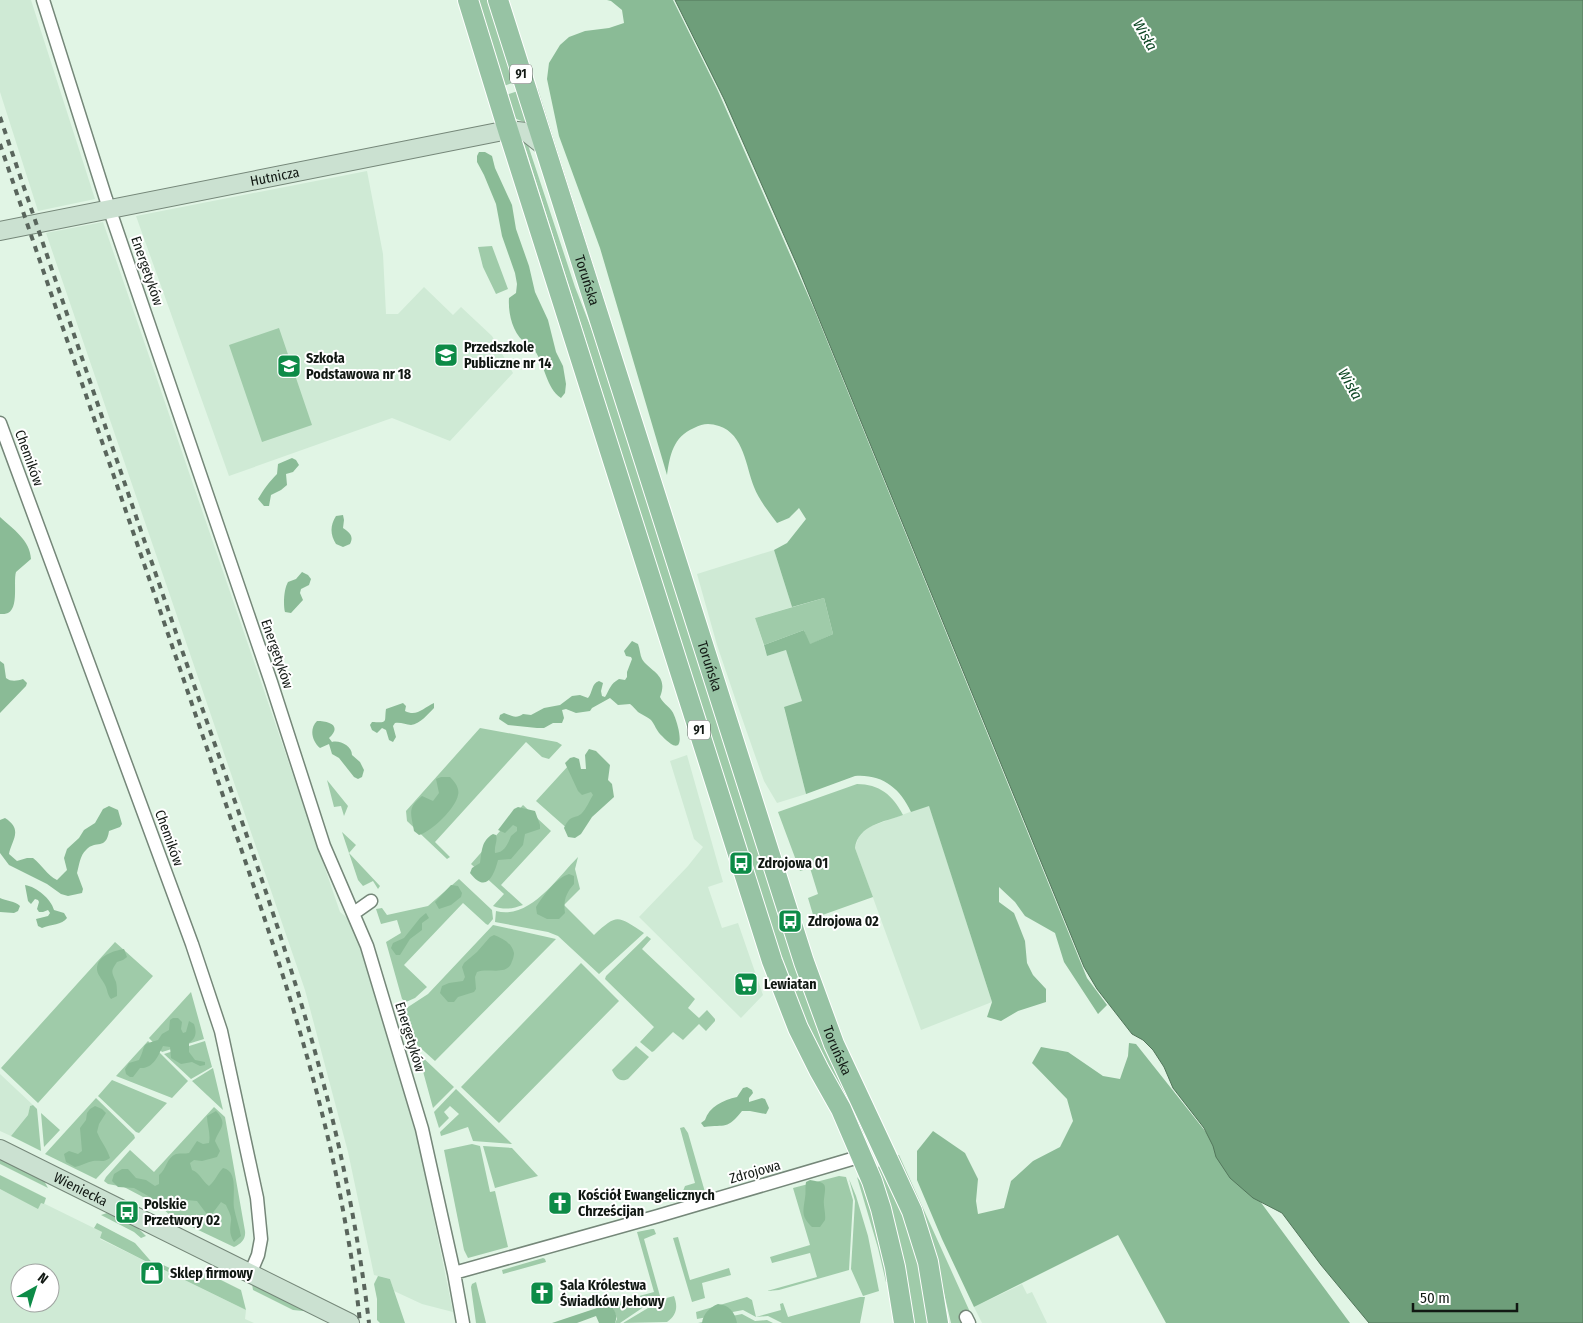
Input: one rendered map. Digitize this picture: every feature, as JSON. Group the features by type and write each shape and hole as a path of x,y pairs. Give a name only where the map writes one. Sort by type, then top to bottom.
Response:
{"main road":[{"name":"Toruńska","path":"468,0 772,961 798,1028 818,1070 841,1109 862,1156 881,1209 896,1267 904,1323"},
{"name":"Toruńska","path":"498,0 804,962 834,1044 912,1210 928,1262 939,1322"}],"street":[{"name":"Energetyków","path":"43,0 109,208 268,673 324,846 367,946 422,1129 454,1273 463,1323"},
{"name":"Hutnicza","path":"0,231 508,130 526,132 545,147"},
{"name":"Chemików","path":"0,423 192,944 221,1031 242,1122 260,1216 260,1247 250,1274"},
{"path":"354,913 371,901"},
{"name":"Wieniecka","path":"0,1149 350,1323"},
{"name":"Zdrojowa","path":"454,1273 862,1156"}],"shaded area":[{"path":"0,0 31,0 95,199 38,211 0,92"},
{"path":"477,0 489,0 515,82 504,86"},
{"path":"607,0 673,0 718,91 814,309 1087,978 1107,1005 1098,1014 1064,962 1055,933 1025,916 1015,902 999,887 999,902 1014,913 1025,941 1027,963 1033,975 1046,989 1046,1002 1018,1011 1001,1021 987,1017 992,1002 929,806 911,812 907,803 889,784 874,777 865,776 855,776 806,794 784,707 802,701 786,650 767,656 764,645 804,630 810,644 833,634 824,598 792,607 774,550 787,543 806,519 799,508 789,518 777,523 756,492 739,444 734,436 719,426 703,424 681,436 671,454 667,475 600,248 559,136 547,79 549,63 560,45 569,37 585,31 609,28 624,23 622,10"},
{"path":"535,86 538,89 702,610"},
{"path":"518,91 529,124 514,118 506,95"},
{"path":"522,137 528,145 575,287 593,333 804,984 864,1134 791,992"},
{"path":"479,152 485,152 492,156 495,168 512,205 516,229 529,266 535,292 548,320 556,352 563,366 566,384 565,393 561,398 552,388 535,351 519,337 512,321 509,298 516,293 515,273 502,236 496,204 477,162"},
{"name":"Szkoła Podstawowa nr 18","path":"367,171 383,254 386,314 398,314 424,287 453,315 461,307 492,336 513,373 450,441 392,418 229,476 136,216"},
{"path":"103,222 340,912 356,925 419,1146 453,1312 422,1304 394,1291 390,1279 374,1275 348,1152 305,990 46,233"},
{"path":"492,246 508,289 496,294 483,267 478,247"},
{"path":"279,328 312,425 262,442 229,345"},
{"path":"292,458 299,465 293,472 286,474 287,485 271,495 269,506 264,506 258,499 277,474 278,464"},
{"path":"343,515 343,528 352,539 350,544 343,547 336,544 332,530 336,516"},
{"path":"0,517 28,546 31,559 16,572 15,600 11,610 8,613 2,614 0,614"},
{"path":"774,550 792,607 755,618 767,656 786,650 802,701 784,708 806,794 777,803 764,781 736,701 717,645 697,574"},
{"path":"302,572 311,579 309,585 301,589 300,593 303,600 291,613 285,612 284,597 288,582 296,579"},
{"path":"824,598 833,634 809,645 804,630 764,645 755,618"},
{"path":"632,641 638,644 642,659 660,678 662,689 660,697 674,715 678,728 680,741 675,746 660,734 651,720 638,712 630,704 618,705 610,698 590,711 576,713 566,709 562,710 564,718 562,723 553,723 544,728 508,725 499,719 500,715 504,713 516,717 523,714 531,715 544,708 560,705 572,696 580,695 588,698 595,684 599,681 603,683 601,691 602,696 605,697 614,683 619,679 625,680 627,677 632,659 626,656 624,651"},
{"path":"0,661 4,664 6,678 14,681 23,679 27,683 0,713"},
{"path":"403,703 406,706 405,711 409,713 420,711 434,703 434,708 418,723 411,725 395,723 393,726 396,737 393,742 389,740 386,730 382,728 377,733 372,730 370,725 372,722 385,721 386,709"},
{"path":"317,721 333,725 333,734 329,738 332,742 348,746 352,755 360,762 364,770 362,777 358,779 354,777 339,758 332,754 329,744 320,748 317,745 312,731"},
{"path":"480,728 557,742 562,745 549,759 542,757 526,742 435,842 450,857 447,859 407,821 406,811"},
{"path":"589,749 596,751 610,765 608,780 612,784 614,797 592,817 581,834 575,838 568,837 564,828 566,823 582,813 593,795 591,792 582,795 578,791 565,763 574,757 579,759 581,769 586,769 585,755"},
{"path":"687,755 723,882 708,887 722,928 738,923 763,995 741,1018 639,917 688,866 703,847 694,839 670,761"},
{"path":"569,765 602,796 570,831 536,801"},
{"path":"450,777 455,783 458,792 456,800 442,819 419,835 414,831 411,815 412,808 422,796 433,801 439,793 436,779"},
{"path":"327,780 348,806 344,816 341,806 334,807"},
{"path":"857,784 872,786 890,796 903,815 880,822 866,829 857,840 855,848 873,897 814,918 808,898 818,894 810,868 800,871 778,812"},
{"path":"523,805 551,831 501,885 523,905 508,909 493,906 504,894 471,864"},
{"path":"929,805 992,1002 921,1030 855,848 859,835 869,827"},
{"path":"109,806 118,810 122,824 120,827 109,831 106,841 93,845 82,855 77,873 83,889 82,893 68,896 61,894 47,884 9,865 0,853 0,820 5,818 11,822 15,831 9,854 17,861 33,858 57,880 67,870 64,858 67,849 79,838 84,830 95,823 103,809"},
{"path":"518,807 535,811 540,829 525,834 523,845 511,859 498,860 492,877 485,882 481,882 470,873 472,868 480,863 484,843 493,834 496,835 495,853 503,850 511,836 517,831 517,827 513,825 505,833 498,830 514,809"},
{"path":"342,832 356,845 349,853"},
{"path":"349,853 380,886 378,889 373,881 363,886 358,880"},
{"path":"578,857 575,869 580,889 564,905 594,935 608,923 618,919 644,933 599,974 558,936 548,932 495,922 496,911 508,912 520,909 531,903 552,886"},
{"path":"569,874 574,876 574,884 566,897 565,913 559,919 547,919 537,914 536,907 547,892 559,879"},
{"path":"459,879 492,910 493,919 488,925 486,924 463,903 404,965 427,987 415,998 406,1002 402,999 386,942 401,933 397,920 381,924 376,909 382,908 387,915 428,906"},
{"path":"25,885 43,894 54,910 64,913 67,918 59,923 42,928 38,926 36,919 48,916 50,913 48,910 39,912 37,909 38,900 35,899 31,904 28,901"},
{"path":"451,885 458,886 462,893 461,897 451,905 439,909 435,902"},
{"path":"0,898 18,904 20,906 18,911 14,913 0,912"},
{"path":"426,913 429,918 422,923 422,930 410,939 400,955 396,955 391,948 393,943 404,938"},
{"path":"493,925 556,939 435,1061 415,1043 405,1009 428,994"},
{"path":"494,935 506,941 513,949 514,956 510,966 502,970 477,972 475,977 476,989 474,992 458,997 454,1002 448,1002 440,993 442,986 463,981 465,977 462,967 464,963"},
{"path":"647,936 651,939 642,949 695,999 688,1008 699,1018 707,1010 715,1019 706,1031 699,1024 683,1040 673,1032 652,1052 640,1042 654,1027 605,979"},
{"path":"115,942 153,976 38,1103 1,1068"},
{"path":"124,949 127,957 117,962 113,970 117,996 111,999 99,976 97,965 106,955"},
{"path":"581,963 619,1001 499,1123 461,1087"},
{"path":"191,992 204,1039 162,1052 149,1038"},
{"path":"178,1018 182,1022 181,1029 183,1033 186,1032 189,1021 194,1024 195,1035 189,1043 189,1052 195,1060 205,1062 205,1065 200,1066 192,1062 181,1064 171,1058 170,1047 163,1046 152,1064 145,1068 140,1068 133,1077 126,1074 125,1069 129,1063 139,1060 144,1046 158,1040 162,1034 169,1030 170,1020"},
{"path":"148,1041 188,1081 172,1098 116,1076"},
{"path":"205,1041 212,1067 191,1079 164,1054"},
{"path":"1129,1043 1136,1044 1248,1185 1350,1323 1166,1323 1118,1235 974,1307 917,1180 917,1151 933,1131 965,1153 978,1179 976,1201 978,1214 1004,1208 1011,1181 1033,1161 1060,1147 1073,1121 1067,1099 1032,1063 1041,1047 1068,1052 1103,1076 1120,1079 1128,1056"},
{"path":"636,1046 649,1057 628,1079 620,1080 612,1070"},
{"path":"418,1053 454,1087 433,1108"},
{"path":"213,1068 223,1110 192,1081"},
{"path":"0,1074 33,1105 30,1106 28,1115 11,1136 0,1131"},
{"path":"112,1080 167,1103 139,1133 136,1132 98,1096"},
{"path":"747,1087 753,1093 749,1098 749,1102 762,1098 765,1099 769,1108 766,1114 742,1111 729,1124 704,1127 701,1123 713,1108 722,1102 737,1097 743,1088"},
{"path":"456,1089 512,1144 473,1141 468,1127 441,1136 440,1132 459,1114 450,1106 444,1112 449,1118 439,1128 434,1112"},
{"path":"96,1098 135,1138 96,1179 45,1154"},
{"path":"33,1105 37,1109 41,1151 11,1136 28,1115 30,1106"},
{"path":"95,1106 106,1113 99,1124 97,1132 110,1158 75,1167 66,1162 64,1154 69,1151 78,1154 82,1151 80,1128 86,1120 87,1113"},
{"path":"214,1107 225,1117 245,1231 243,1241 234,1247 173,1218 160,1206 124,1187 108,1184 104,1181 130,1150 154,1172"},
{"path":"216,1111 222,1120 222,1126 215,1141 220,1151 217,1157 202,1161 194,1160 190,1163 192,1170 209,1186 223,1168 231,1174 234,1185 234,1208 241,1236 234,1242 230,1232 230,1215 226,1205 221,1202 212,1214 206,1213 197,1201 186,1200 177,1208 164,1205 134,1188 118,1187 112,1181 114,1174 122,1169 128,1169 136,1178 146,1180 155,1186 159,1184 159,1175 173,1156 189,1153 197,1141 203,1144 209,1143 210,1136 207,1116"},
{"path":"41,1113 60,1130 44,1147"},
{"path":"684,1127 688,1133 705,1192 693,1196 685,1194 683,1191 685,1186 695,1183 680,1128"},
{"path":"472,1144 480,1146 490,1192 495,1191 508,1247 468,1258 464,1250 444,1150"},
{"path":"483,1146 512,1148 538,1176 495,1188"},
{"path":"896,1155 899,1155 970,1312 960,1316 963,1323 951,1323 934,1251"},
{"path":"0,1158 43,1179 48,1188 0,1164"},
{"path":"879,1166 882,1167 902,1208 915,1248 929,1323 913,1323 877,1169"},
{"path":"0,1175 46,1198 44,1204 41,1203 38,1209 0,1189"},
{"path":"839,1176 846,1177 853,1200 849,1270 779,1290 767,1291 817,1277 810,1253 772,1263 770,1257 810,1245 793,1188"},
{"path":"857,1177 872,1210 889,1281 886,1282 878,1248"},
{"path":"849,1179 868,1236 879,1291 863,1296 851,1269 855,1201"},
{"path":"810,1180 820,1182 825,1187 825,1220 820,1227 812,1227 806,1220 803,1210 806,1182"},
{"path":"0,1189 38,1208 41,1202 102,1232 100,1239 246,1310 245,1319 254,1323 0,1323"},
{"path":"107,1213 135,1225 146,1236 141,1238 134,1232 101,1215"},
{"path":"97,1223 135,1243 155,1266 100,1238 102,1232 94,1228"},
{"path":"654,1229 656,1234 644,1239 660,1296 620,1323 615,1323 617,1319 613,1308 609,1304 654,1292 637,1232"},
{"path":"678,1237 690,1280 729,1268 731,1275 702,1283 705,1298 692,1302 673,1238"},
{"path":"543,1258 546,1262 503,1274 502,1270"},
{"path":"159,1263 176,1271 209,1274 241,1290 246,1310 158,1267"},
{"path":"378,1276 390,1279 405,1323 380,1323 377,1320 377,1299 374,1284"},
{"path":"476,1282 486,1323 476,1323 471,1287"},
{"path":"252,1284 304,1309 303,1311 293,1310 253,1290"},
{"path":"1022,1284 1027,1294 1032,1292 1047,1323 982,1323 974,1307"},
{"path":"674,1296 676,1310 673,1317 667,1322 623,1323 663,1299"},
{"path":"747,1297 752,1300 756,1317 743,1310 697,1319 696,1312"},
{"path":"865,1297 860,1323 782,1323 768,1316 756,1317 781,1310 780,1304 783,1303 788,1317"},
{"path":"609,1304 615,1313 615,1323 599,1323 596,1316 577,1323 552,1323"},
{"path":"718,1304 731,1310 737,1323 702,1323 707,1311"},
{"path":"742,1314 755,1321 767,1320 773,1323 698,1323"}],"water":[{"name":"Wisła","path":"675,0 1583,0 1583,1323 1369,1323 1321,1265 1282,1213 1253,1198 1230,1178 1216,1157 1204,1128 1173,1088 1164,1067 1153,1050 1143,1040 1132,1034 1097,989 1084,967 797,265 724,99"}],"railway":[{"path":"0,117 144,541 261,876 293,975 321,1074 343,1167 355,1229 369,1323"},
{"path":"0,144 285,981 329,1140 349,1242 360,1323"}],"place":[{"name":"Przedszkole Publiczne nr 14","path":"446,355"},
{"name":"Szkoła Podstawowa nr 18","path":"289,366"},
{"name":"Zdrojowa 01","path":"741,863"},
{"name":"Zdrojowa 02","path":"790,921"},
{"name":"Lewiatan","path":"746,984"},
{"name":"Kościół Ewangelicznych Chrześcijan","path":"560,1203"},
{"name":"Polskie Przetwory 02","path":"127,1212"},
{"name":"Sklep firmowy","path":"152,1273"},
{"name":"Sala Królestwa Świadków Jehowy","path":"542,1293"}]}
